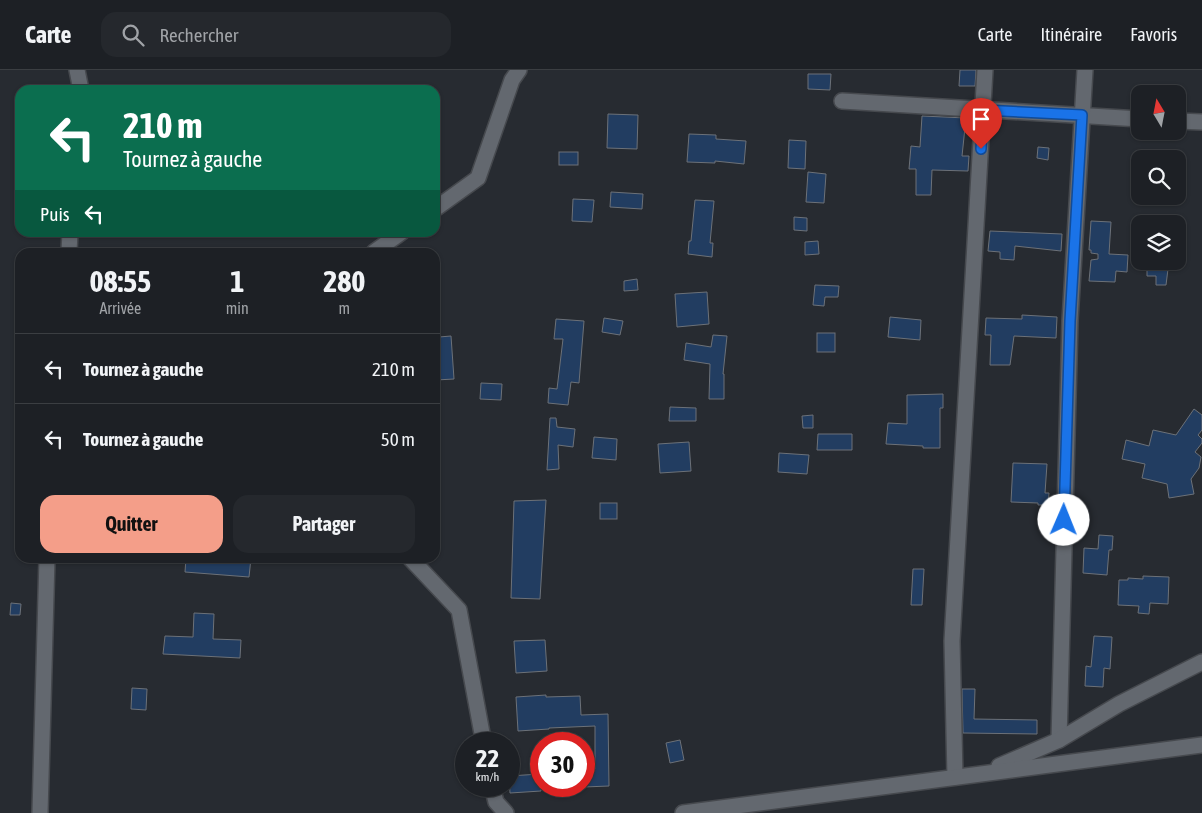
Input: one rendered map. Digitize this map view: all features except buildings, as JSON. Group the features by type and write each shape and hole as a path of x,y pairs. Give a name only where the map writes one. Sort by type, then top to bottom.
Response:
{"street":[{"path":"77,70 80,85"},
{"path":"440,205 478,178 512,80 518,70"},
{"path":"955,777 952,641 985,70"},
{"path":"1059,740 1070,321 1085,70"},
{"path":"842,101 1131,118"},
{"path":"1186,121 1202,122"},
{"path":"380,248 395,237"},
{"path":"40,813 47,563"},
{"path":"415,563 459,610 482,732"},
{"path":"985,773 1059,740 1119,704 1202,662"},
{"path":"683,813 1202,745"},
{"path":"495,797 496,802 506,813"}],"route":[{"path":"981,149 983,110 1082,115 1070,321 1064,520"}]}
